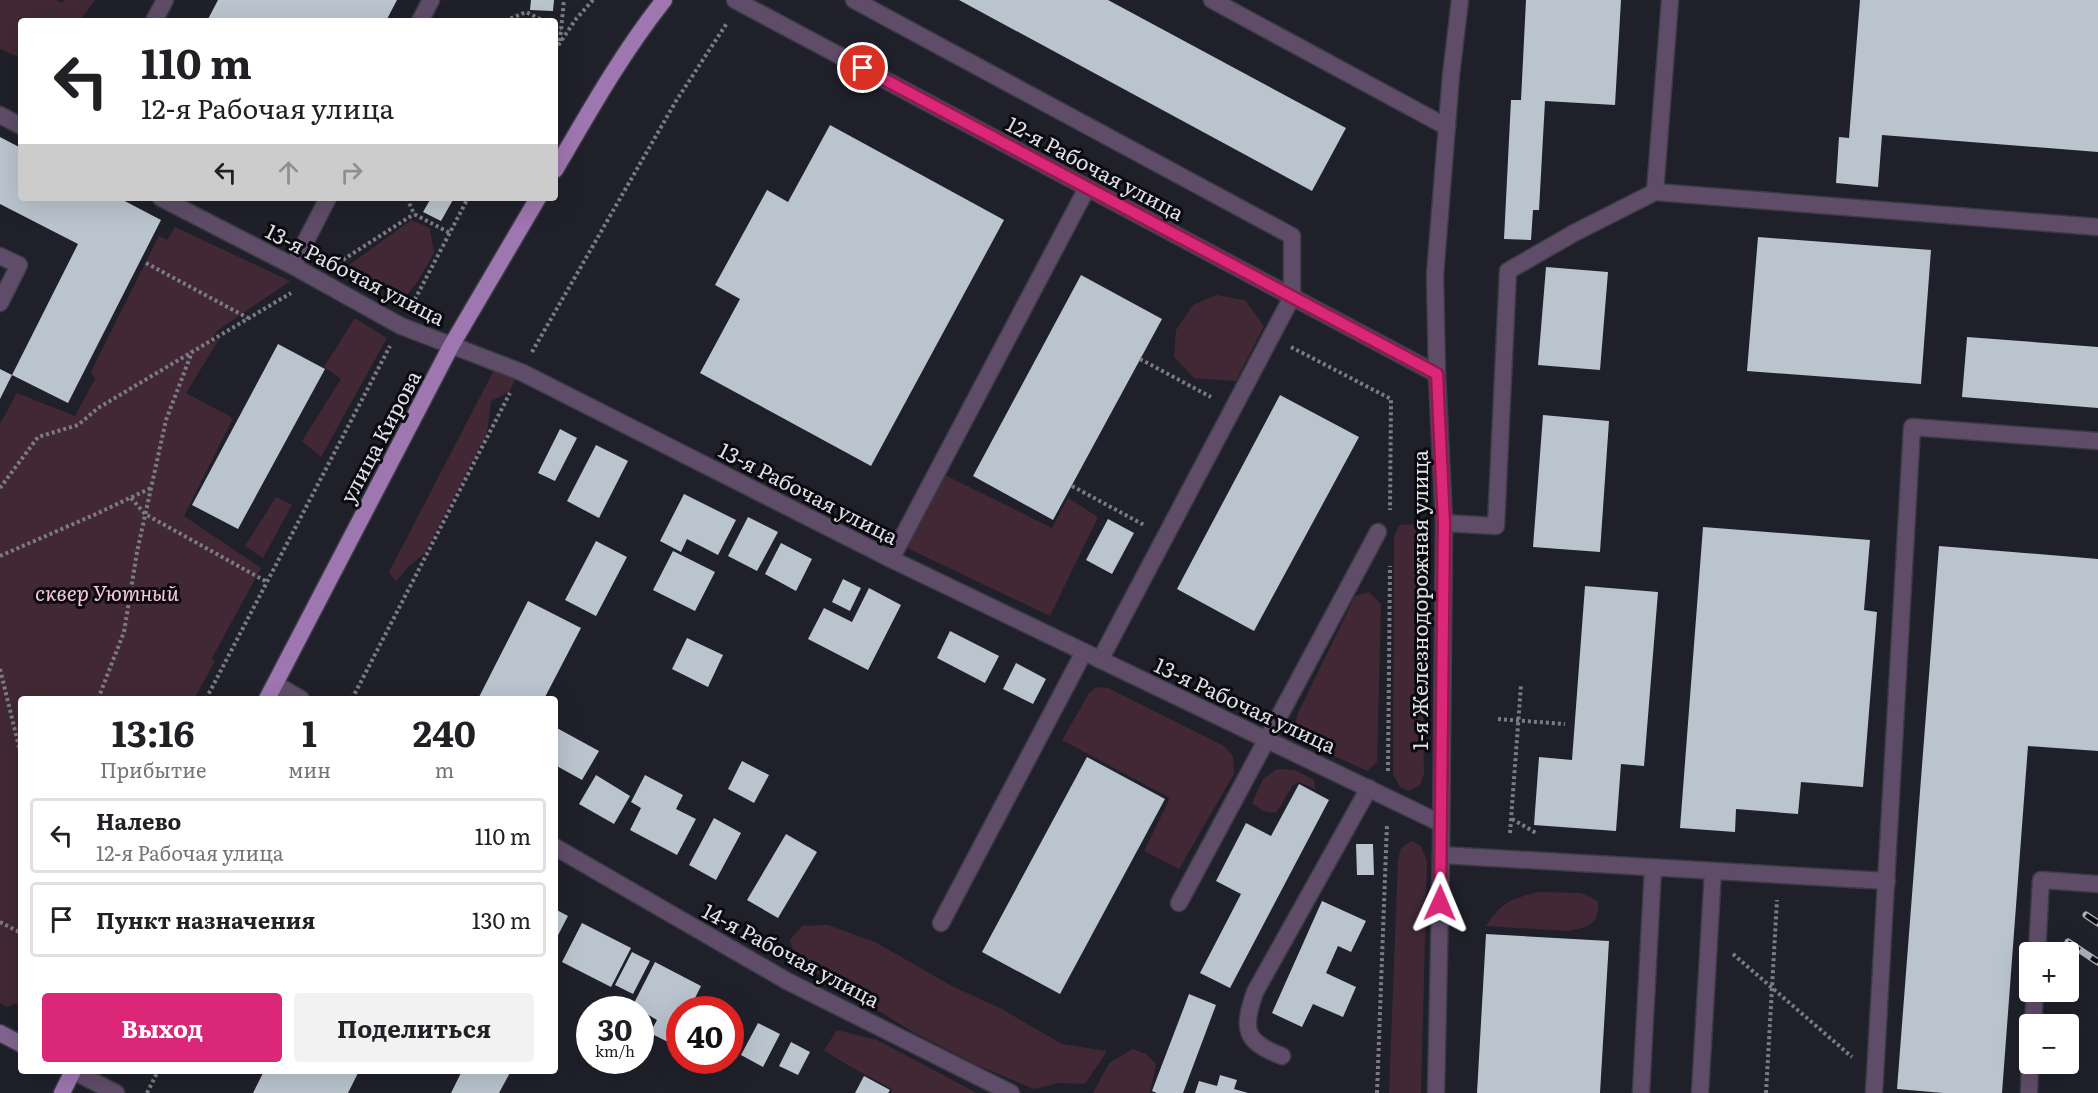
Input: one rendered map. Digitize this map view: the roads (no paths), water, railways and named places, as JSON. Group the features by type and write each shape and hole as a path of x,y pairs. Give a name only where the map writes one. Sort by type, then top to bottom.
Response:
{"main road":[{"path":"558,165 613,72 664,0"},
{"name":"улица Кирова","path":"271,692 451,346 536,201"},
{"path":"0,1033 18,1042"},
{"path":"62,1093 72,1074"}],"street":[{"path":"156,18 165,0"},
{"path":"422,18 431,0"},
{"path":"854,0 1292,236 1292,297 1100,660"},
{"path":"1212,0 1447,126"},
{"name":"1-я Железнодорожная улица","path":"1436,1093 1444,523 1435,275 1460,0"},
{"path":"1655,192 1670,0"},
{"name":"12-я Рабочая улица","path":"738,1 1437,374"},
{"path":"0,115 18,124"},
{"path":"891,559 1087,188"},
{"path":"1444,523 1496,526 1508,271 1574,233 1655,192 2098,227"},
{"name":"13-я Рабочая улица","path":"167,201 401,326 521,372 891,559 1440,822"},
{"path":"292,266 326,201"},
{"path":"0,256 19,266 0,303"},
{"path":"1874,1085 1912,427 2098,441"},
{"path":"1179,903 1378,532"},
{"path":"941,923 1084,652"},
{"path":"271,692 288,696"},
{"path":"1282,1056 1262,1049 1250,1036 1247,1014 1254,992 1369,788"},
{"name":"14-я Рабочая улица","path":"558,849 786,981 1011,1093"},
{"path":"1441,855 1887,881"},
{"path":"1641,1093 1653,868"},
{"path":"1700,1093 1713,871"},
{"path":"2038,942 2041,880 2098,884"},
{"path":"79,1074 116,1093"},
{"path":"2029,1093 2030,1074"}],"railway":[{"path":"2086,915 2098,923"},
{"path":"2079,949 2098,962"}],"park label":[{"name":"сквер Уютный","path":"107,591"}]}
